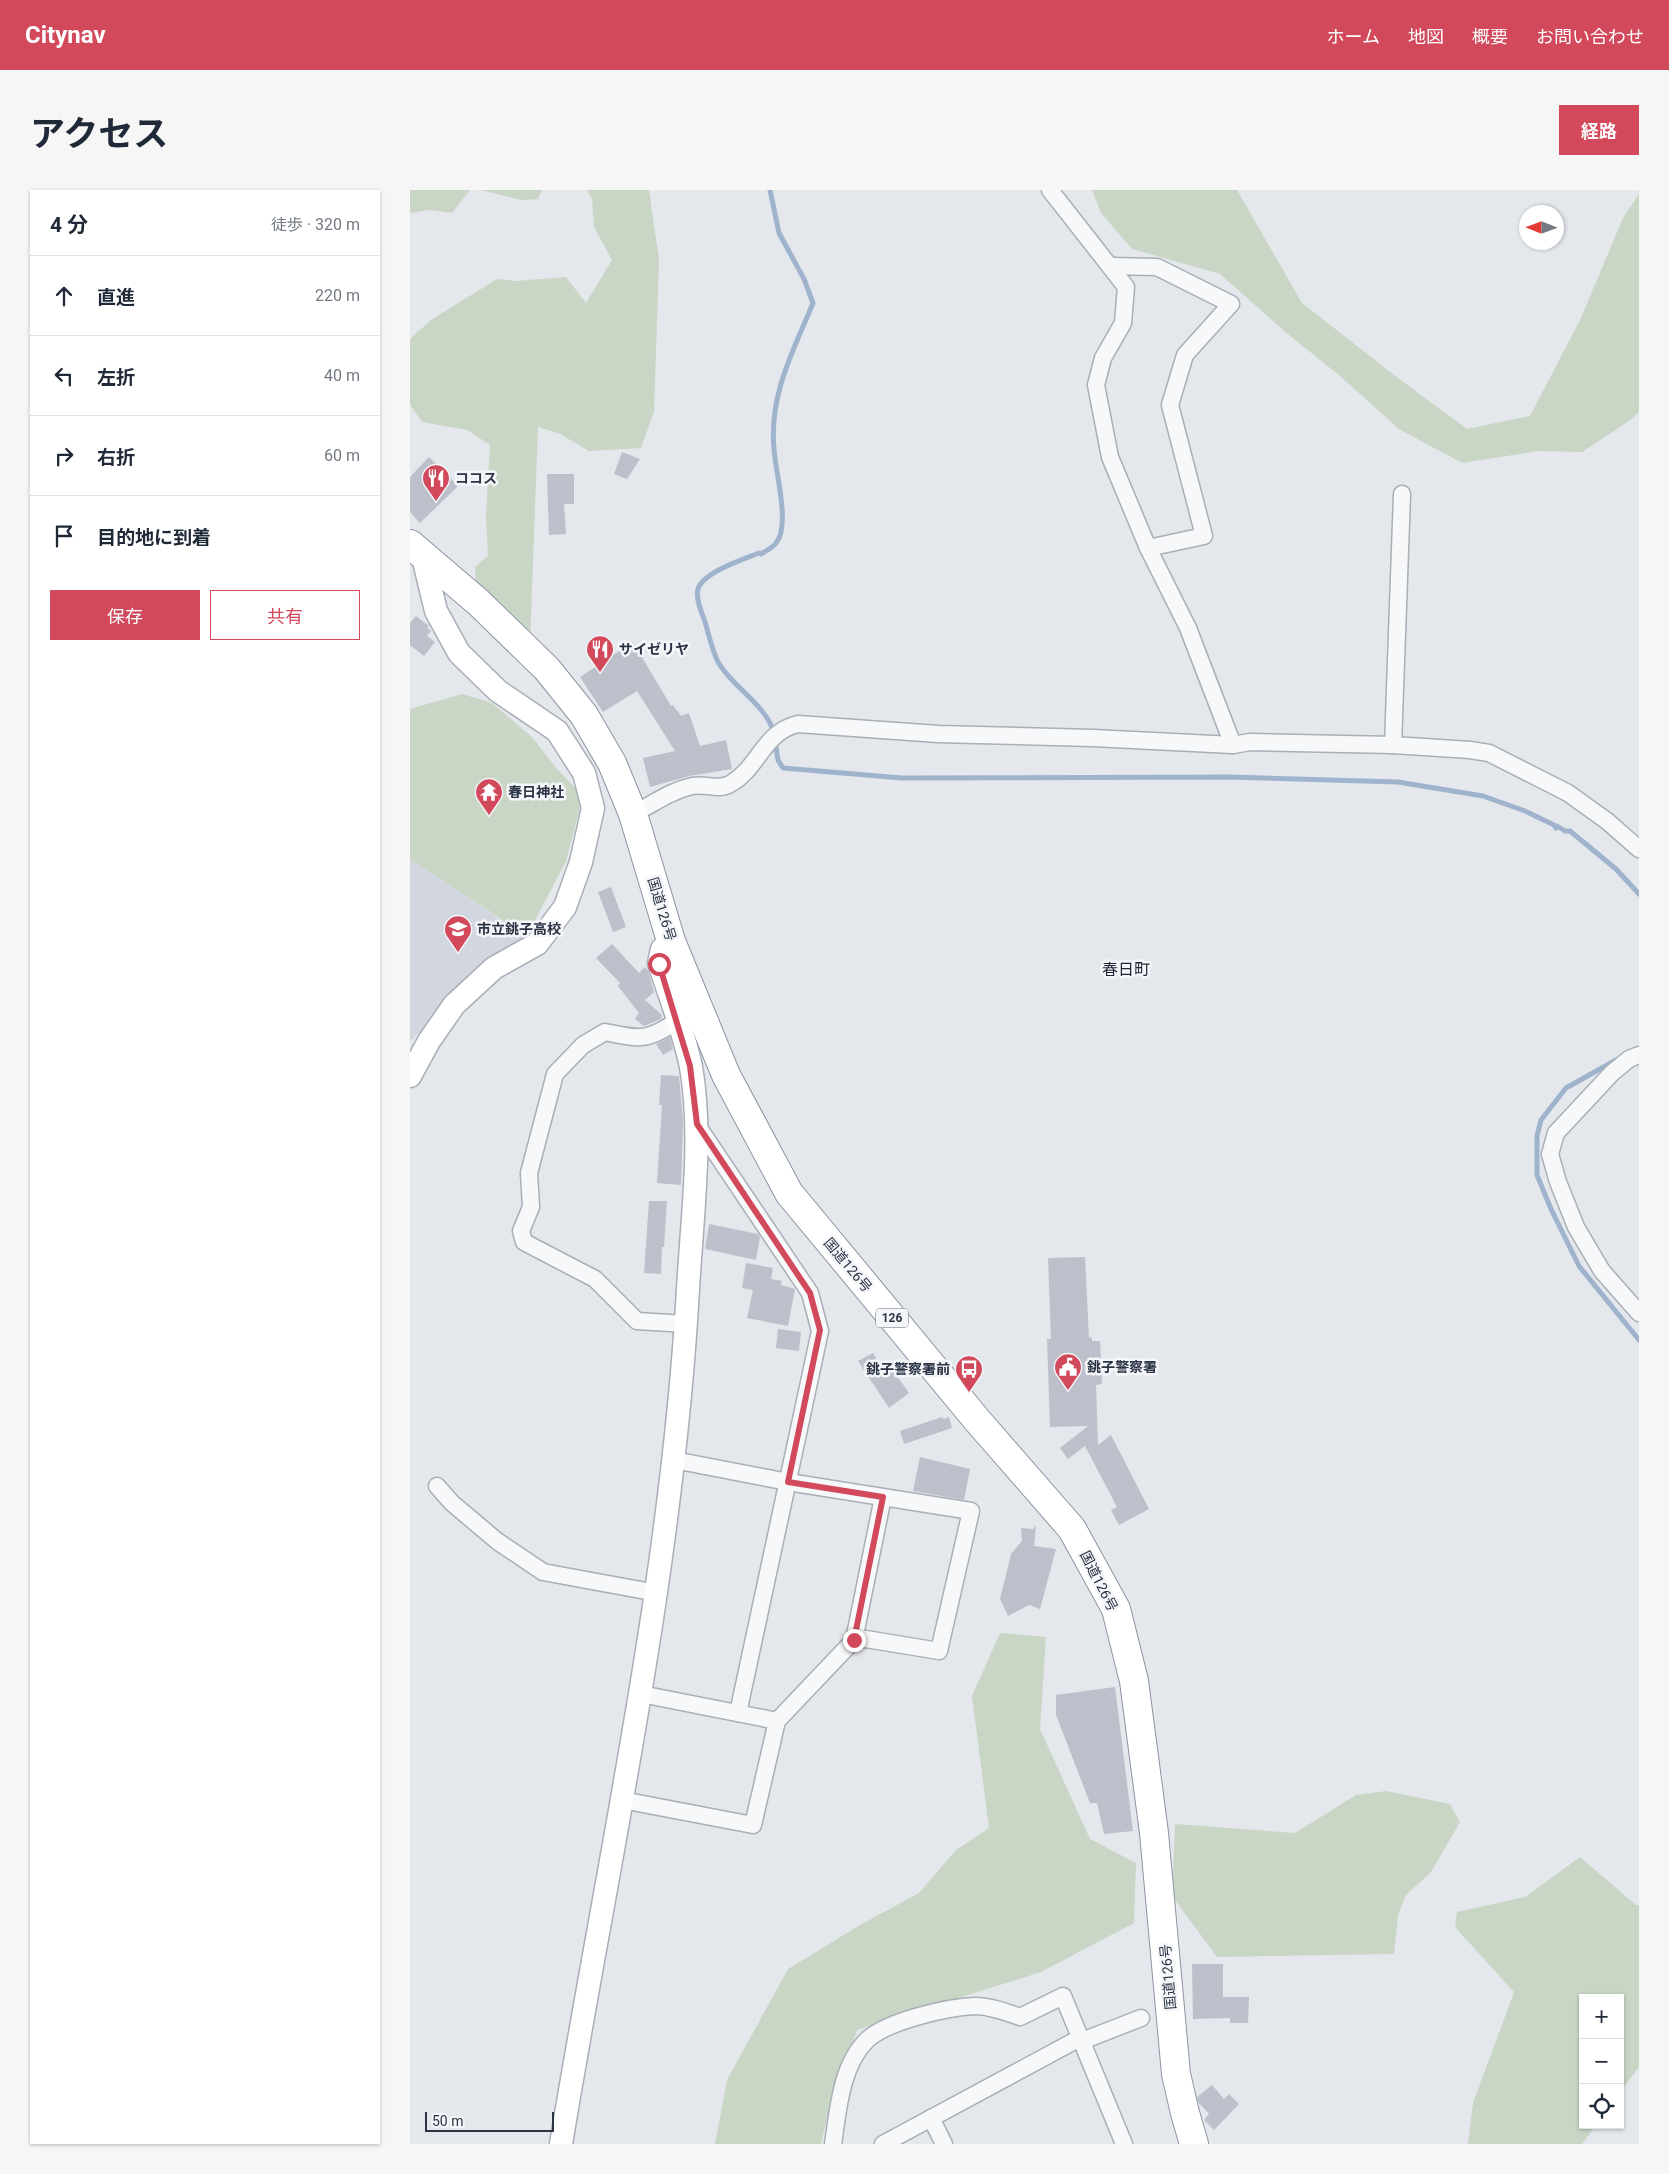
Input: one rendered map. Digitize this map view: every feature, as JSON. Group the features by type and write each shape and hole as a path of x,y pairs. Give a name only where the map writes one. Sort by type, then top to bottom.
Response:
{"highway":[{"name":"国道126号","path":"417,550 478,602 547,669 566,692 599,740 612,763 633,814 671,941 726,1074 789,1193 976,1420 1072,1528 1116,1609 1134,1681 1154,1833 1176,2074 1194,2144"}],"street":[{"path":"1050,190 1126,286 1123,323 1103,358 1096,385 1110,457 1148,548 1188,628 1233,745"},
{"path":"1110,266 1157,267 1231,304 1185,355 1170,405 1204,536 1148,548"},
{"path":"1394,744 1402,494"},
{"path":"410,1076 430,1041 454,1006 494,968 537,944 566,907 581,862 593,808 584,773 557,731 498,691 460,653 436,611 417,550"},
{"path":"633,814 668,794 694,785 717,787 729,785 744,773 770,739 786,727 798,724 938,734 1092,738 1233,745 1250,742 1394,744 1488,753 1568,793 1608,821 1639,849"},
{"path":"561,2144 588,1979 641,1694 657,1593 674,1460 686,1324 697,1124 690,1066 678,1020 659,964 662,949 671,941"},
{"path":"678,1020 662,1031 639,1039 605,1032 583,1045 555,1074 529,1174 531,1207 521,1231 524,1242 594,1279 637,1321 686,1324"},
{"path":"1639,1055 1629,1059 1612,1073 1556,1133 1550,1154 1558,1182 1576,1227 1602,1270 1639,1313"},
{"path":"697,1124 810,1293 820,1330 738,1713"},
{"path":"674,1460 788,1482 971,1511 939,1651 866,1639 854,1640"},
{"path":"437,1486 452,1503 497,1541 543,1572 657,1593"},
{"path":"622,1800 753,1825 777,1721 854,1640 883,1497"},
{"path":"641,1694 777,1721"},
{"path":"833,2144 841,2088 855,2057 867,2040 883,2029 935,2012 976,2006 1020,2016 1062,1996 1081,2040 1118,2142"},
{"path":"883,2144 1081,2040 1141,2018"},
{"path":"930,2118 944,2144"}],"shaded area":[{"name":"市立銚子高校","path":"410,859 529,938 410,1041"}],"green space":[{"path":"410,190 470,190 452,213 429,210 410,213"},
{"path":"481,190 542,190 538,199 521,200"},
{"path":"587,190 649,190 659,260 654,412 641,448 589,451 560,434 538,427 530,644 476,587 475,567 488,556 486,518 490,445 467,430 422,422 410,405 410,339 431,320 497,279 516,281 566,277 586,303 612,260 594,227 592,199"},
{"path":"1092,190 1237,190 1302,303 1467,429 1530,416 1581,318 1623,218 1639,194 1639,412 1632,419 1582,452 1538,451 1462,463 1399,429 1220,274 1132,249 1101,213"},
{"path":"462,694 492,703 532,737 557,769 583,796 566,861 527,936 410,859 410,709"},
{"path":"1000,1633 1046,1637 1040,1729 1090,1839 1136,1863 1134,1923 1041,1972 857,2030 827,2117 821,2144 715,2144 727,2080 788,1969 860,1925 919,1893 956,1850 989,1828 972,1696"},
{"path":"1386,1791 1450,1804 1460,1822 1431,1872 1406,1895 1398,1915 1394,1954 1217,1957 1172,1896 1175,1824 1295,1833 1356,1795"},
{"path":"1580,1857 1636,1905 1639,1905 1639,2067 1624,2087 1624,1994 1579,1994 1579,2129 1593,2129 1582,2144 1468,2144 1473,2103 1514,1992 1455,1927 1457,1912 1525,1897"}],"building":[{"path":"622,452 640,459 627,479 614,474"},
{"path":"429,457 458,486 420,523 410,512 410,477"},
{"path":"547,474 574,474 574,504 564,504 566,534 549,535"},
{"path":"416,616 429,626 427,628 431,631 427,636 435,642 424,656 410,645 410,623"},
{"path":"633,642 671,706 673,705 681,716 689,713 700,746 726,740 732,769 689,776 650,787 643,758 675,751 637,691 603,712 580,677"},
{"path":"611,887 626,927 613,932 598,892"},
{"path":"612,944 639,973 645,967 648,971 654,992 645,1000 662,1015 661,1019 644,1026 635,1019 639,1013 618,986 620,983 596,958"},
{"path":"670,1037 673,1049 663,1055 656,1044"},
{"path":"661,1075 679,1076 683,1121 681,1185 657,1183 662,1105 659,1105"},
{"path":"649,1201 667,1201 661,1274 644,1273"},
{"path":"709,1224 758,1234 760,1237 756,1260 705,1249"},
{"path":"1085,1257 1089,1338 1092,1337 1092,1341 1100,1341 1102,1384 1096,1385 1098,1445 1111,1435 1149,1509 1119,1525 1111,1510 1117,1507 1085,1446 1068,1459 1060,1448 1088,1426 1050,1427 1047,1339 1051,1339 1048,1258"},
{"path":"746,1263 773,1268 771,1279 782,1281 781,1285 795,1289 788,1326 747,1318 753,1290 742,1288"},
{"path":"778,1329 801,1332 799,1351 776,1348"},
{"path":"873,1353 884,1374 892,1369 909,1393 889,1408 858,1361"},
{"path":"942,1417 943,1419 949,1417 952,1428 904,1444 900,1431"},
{"path":"920,1457 970,1469 964,1500 913,1491"},
{"path":"1036,1525 1034,1546 1056,1549 1040,1609 1029,1605 1008,1616 1000,1599 1011,1554 1022,1541 1021,1528 1033,1529"},
{"path":"1115,1687 1133,1831 1104,1834 1097,1803 1090,1803 1056,1715 1056,1695"},
{"path":"1192,1964 1223,1964 1223,1997 1249,1997 1248,2023 1230,2023 1230,2018 1193,2019"},
{"path":"1212,2085 1224,2099 1229,2094 1239,2104 1214,2130 1204,2120 1209,2114 1198,2102 1197,2097"}],"waterway":[{"path":"770,190 779,233 804,279 813,303 784,374 775,410 773,429 774,449 781,498 782,524 780,535 775,545 761,554 759,553 734,563 708,577 701,583 697,597 718,662 732,680 765,714 774,734"},
{"path":"775,742 778,760 783,768 902,778 1229,777 1398,782 1483,796 1525,811 1554,825 1556,828 1557,826 1565,831 1570,831 1616,869 1639,894"},
{"path":"1616,1060 1566,1088 1541,1120 1537,1136 1537,1175 1551,1209 1579,1266 1639,1340"}],"place":[{"name":"ココス","path":"436,502"},
{"name":"サイゼリヤ","path":"600,673"},
{"name":"春日神社","path":"489,816"},
{"name":"市立銚子高校","path":"458,953"},
{"name":"銚子警察署","path":"1068,1391"},
{"name":"銚子警察署前","path":"969,1393"}],"district":[{"name":"春日町","path":"1126,969"}],"route":[{"path":"659,964 678,1020 690,1066 697,1124 810,1293 820,1330 788,1482 883,1497 854,1640"}]}
